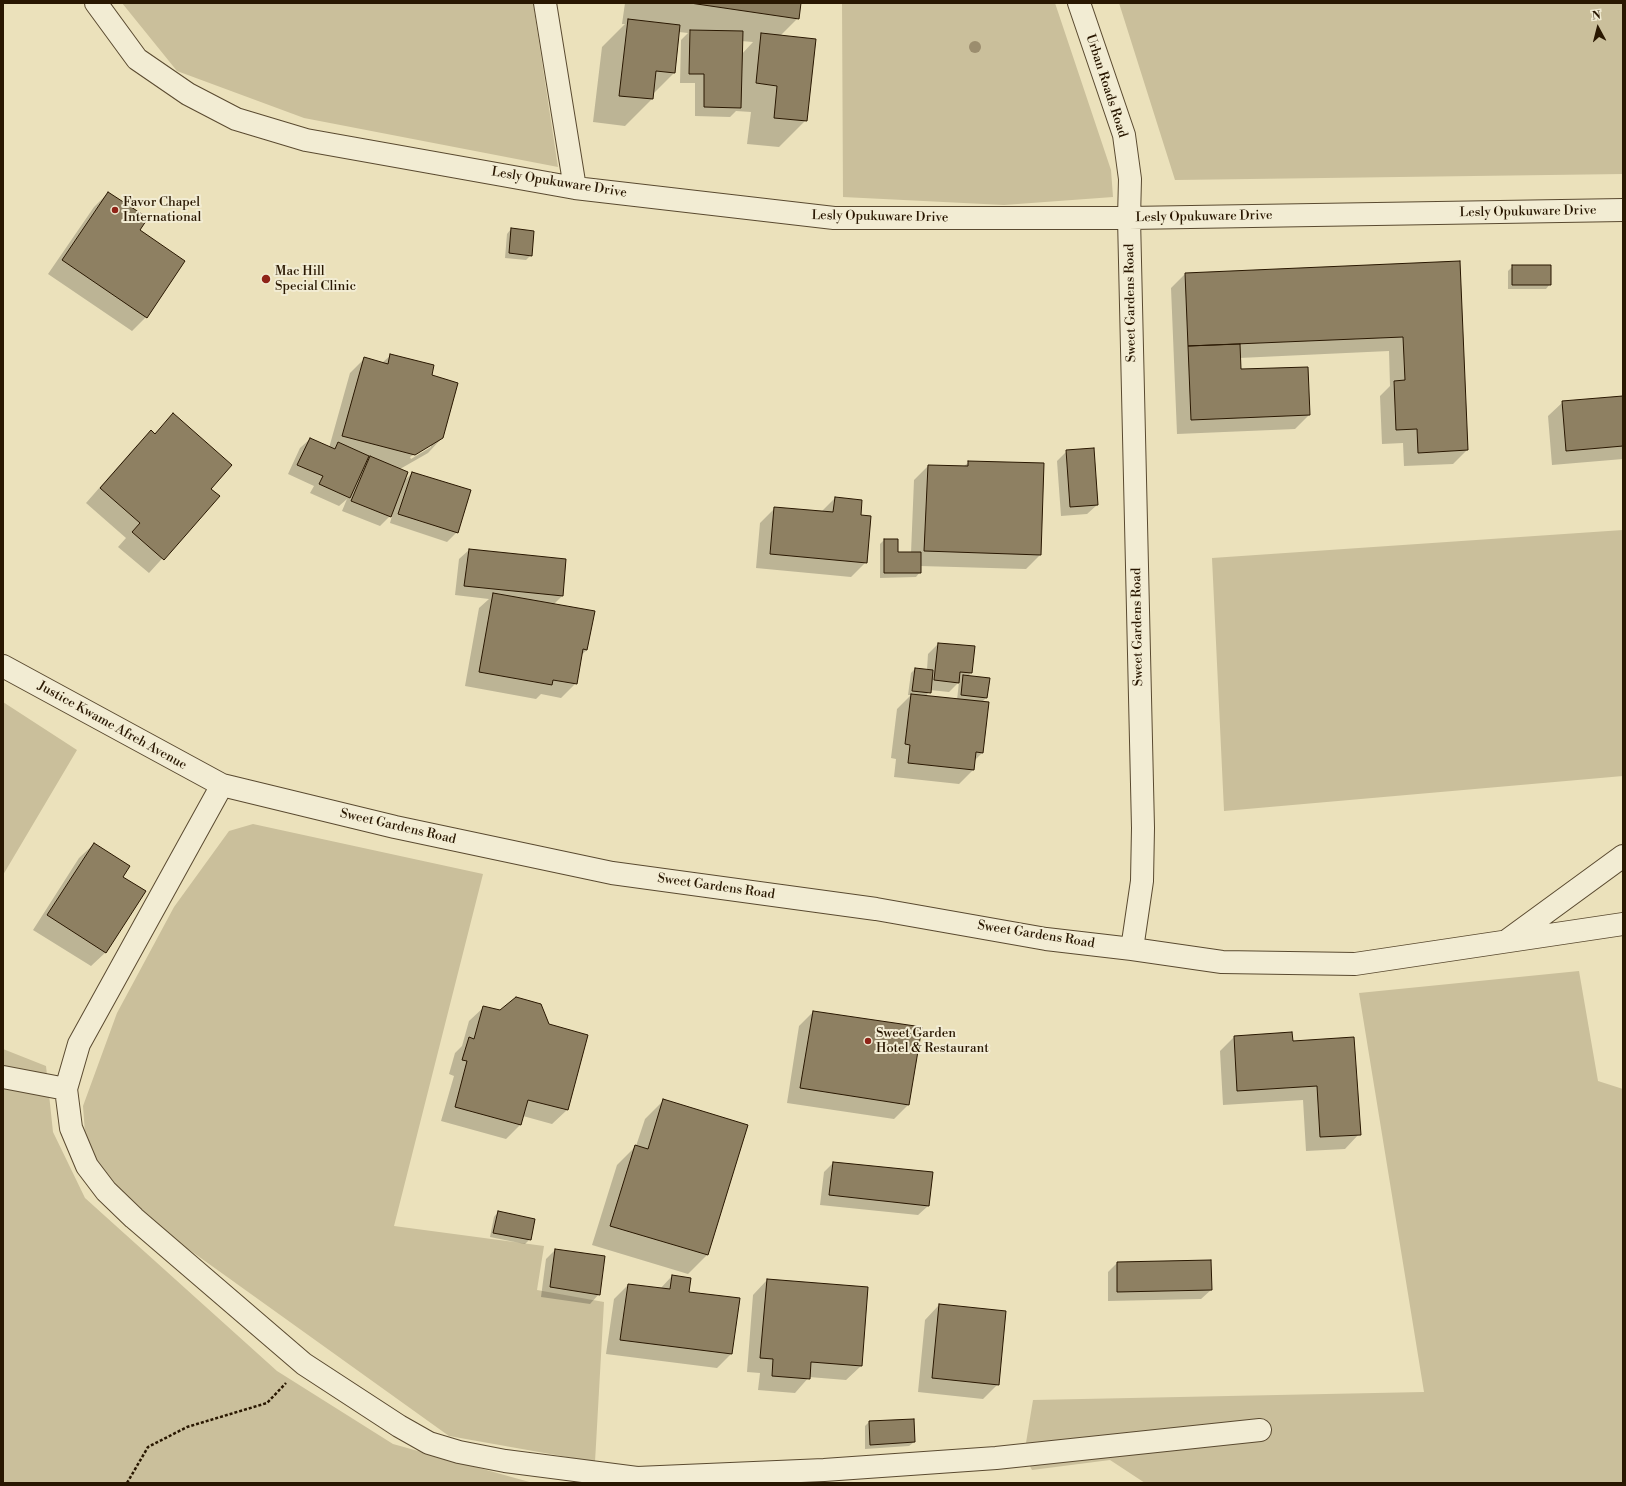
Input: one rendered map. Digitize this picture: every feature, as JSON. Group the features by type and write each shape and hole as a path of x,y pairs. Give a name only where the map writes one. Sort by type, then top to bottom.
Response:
{"street":[{"name":"Lesly Opukuware Drive","path":"96,3 137,59 188,94 236,119 306,140 575,188 834,218 1129,218 1623,210"},
{"path":"545,3 575,188"},
{"name":"Urban Roads Road","path":"1079,3 1124,135 1130,179 1129,218"},
{"name":"Sweet Gardens Road","path":"222,785 395,827 612,872 876,909 1046,938 1132,949 1142,881 1143,828 1129,218"},
{"name":"Justice Kwame Afreh Avenue","path":"3,666 222,785"},
{"path":"222,785 79,1044 66,1089 71,1128 87,1166 106,1191 134,1218 304,1364 429,1443 459,1452 506,1461 636,1481 996,1458 1260,1430"},
{"path":"1505,942 1623,856"},
{"path":"1132,949 1222,962 1355,964 1623,924"},
{"path":"3,1077 66,1089"}],"path":[{"path":"127,1483 148,1447 187,1427 267,1403 304,1364"}],"shaded area":[{"path":"122,3 533,3 558,167 304,118 177,71"},
{"path":"842,3 1055,3 1111,170 1113,197 1004,205 843,197"},
{"path":"1119,3 1623,3 1623,174 1175,180"},
{"path":"1623,530 1623,776 1224,811 1212,558"},
{"path":"3,702 77,750 3,875"},
{"path":"253,824 483,874 394,1226 544,1246 537,1290 604,1302 595,1462 449,1436 131,1208 86,1147 83,1106 117,1013 174,907 229,831"},
{"path":"1579,971 1598,1081 1623,1089 1623,1483 1145,1483 1110,1460 1032,1470 1024,1455 1033,1400 1424,1392 1359,993"},
{"path":"3,1049 46,1066 53,1132 85,1198 277,1371 393,1444 533,1483 3,1483"}],"building":[{"path":"690,3 801,3 799,19"},
{"path":"628,19 680,25 675,73 656,71 653,99 619,96"},
{"path":"690,30 743,31 741,108 704,107 704,74 689,74"},
{"path":"761,33 816,39 807,121 774,118 777,86 756,83"},
{"path":"108,192 148,218 140,230 185,261 147,318 62,260"},
{"path":"511,228 534,231 532,256 509,253"},
{"path":"1460,261 1468,450 1418,453 1417,429 1396,430 1394,381 1405,380 1403,337 1188,346 1185,273"},
{"path":"1512,265 1551,265 1551,285 1512,285"},
{"path":"1240,344 1241,369 1308,367 1310,415 1191,420 1188,346"},
{"path":"390,354 434,365 432,375 458,383 443,438 415,455 342,436 364,357 388,364"},
{"path":"1623,396 1623,446 1566,451 1562,401"},
{"path":"173,413 232,465 211,489 220,496 164,560 132,532 140,523 100,488 151,430 155,434"},
{"path":"310,438 335,449 338,442 369,456 350,498 319,484 323,476 297,465"},
{"path":"1094,448 1098,505 1070,507 1066,450"},
{"path":"370,456 408,472 391,517 351,501"},
{"path":"968,461 1044,463 1041,555 924,551 928,465 968,466"},
{"path":"412,472 471,490 458,533 398,514"},
{"path":"835,497 862,500 861,515 871,516 867,563 770,554 774,507 833,512"},
{"path":"884,539 898,539 898,552 921,552 921,573 884,573"},
{"path":"469,549 566,559 563,596 464,586"},
{"path":"493,593 595,611 587,650 583,649 577,684 553,680 552,685 479,672"},
{"path":"938,643 975,646 972,673 960,672 959,683 934,680"},
{"path":"915,668 933,670 931,693 912,691"},
{"path":"963,675 990,678 987,698 961,695"},
{"path":"911,694 989,702 983,753 976,752 974,770 908,763 910,745 905,744"},
{"path":"94,843 130,866 123,877 146,891 106,953 47,915"},
{"path":"516,997 541,1004 549,1024 588,1035 568,1110 528,1100 521,1125 455,1107 467,1061 462,1060 469,1037 474,1039 483,1006 500,1010"},
{"path":"813,1011 922,1027 909,1105 800,1088"},
{"path":"1292,1032 1293,1041 1354,1037 1361,1135 1320,1137 1317,1086 1237,1091 1234,1036"},
{"path":"663,1099 748,1125 708,1255 610,1226 635,1145 648,1149"},
{"path":"833,1162 933,1172 929,1206 829,1195"},
{"path":"498,1211 535,1219 531,1240 493,1233"},
{"path":"555,1249 605,1256 600,1295 550,1287"},
{"path":"1211,1260 1212,1290 1117,1292 1117,1262"},
{"path":"672,1275 691,1278 689,1292 740,1298 732,1354 620,1340 628,1284 670,1289"},
{"path":"767,1279 868,1287 862,1366 811,1362 810,1379 772,1376 773,1359 760,1358"},
{"path":"939,1304 1006,1311 999,1385 932,1378"},
{"path":"914,1419 915,1442 870,1445 869,1421"}],"place":[{"name":"Favor Chapel International","path":"115,210"},
{"name":"Mac Hill Special Clinic","path":"266,279"},
{"name":"Sweet Garden Hotel & Restaurant","path":"868,1041"}]}
